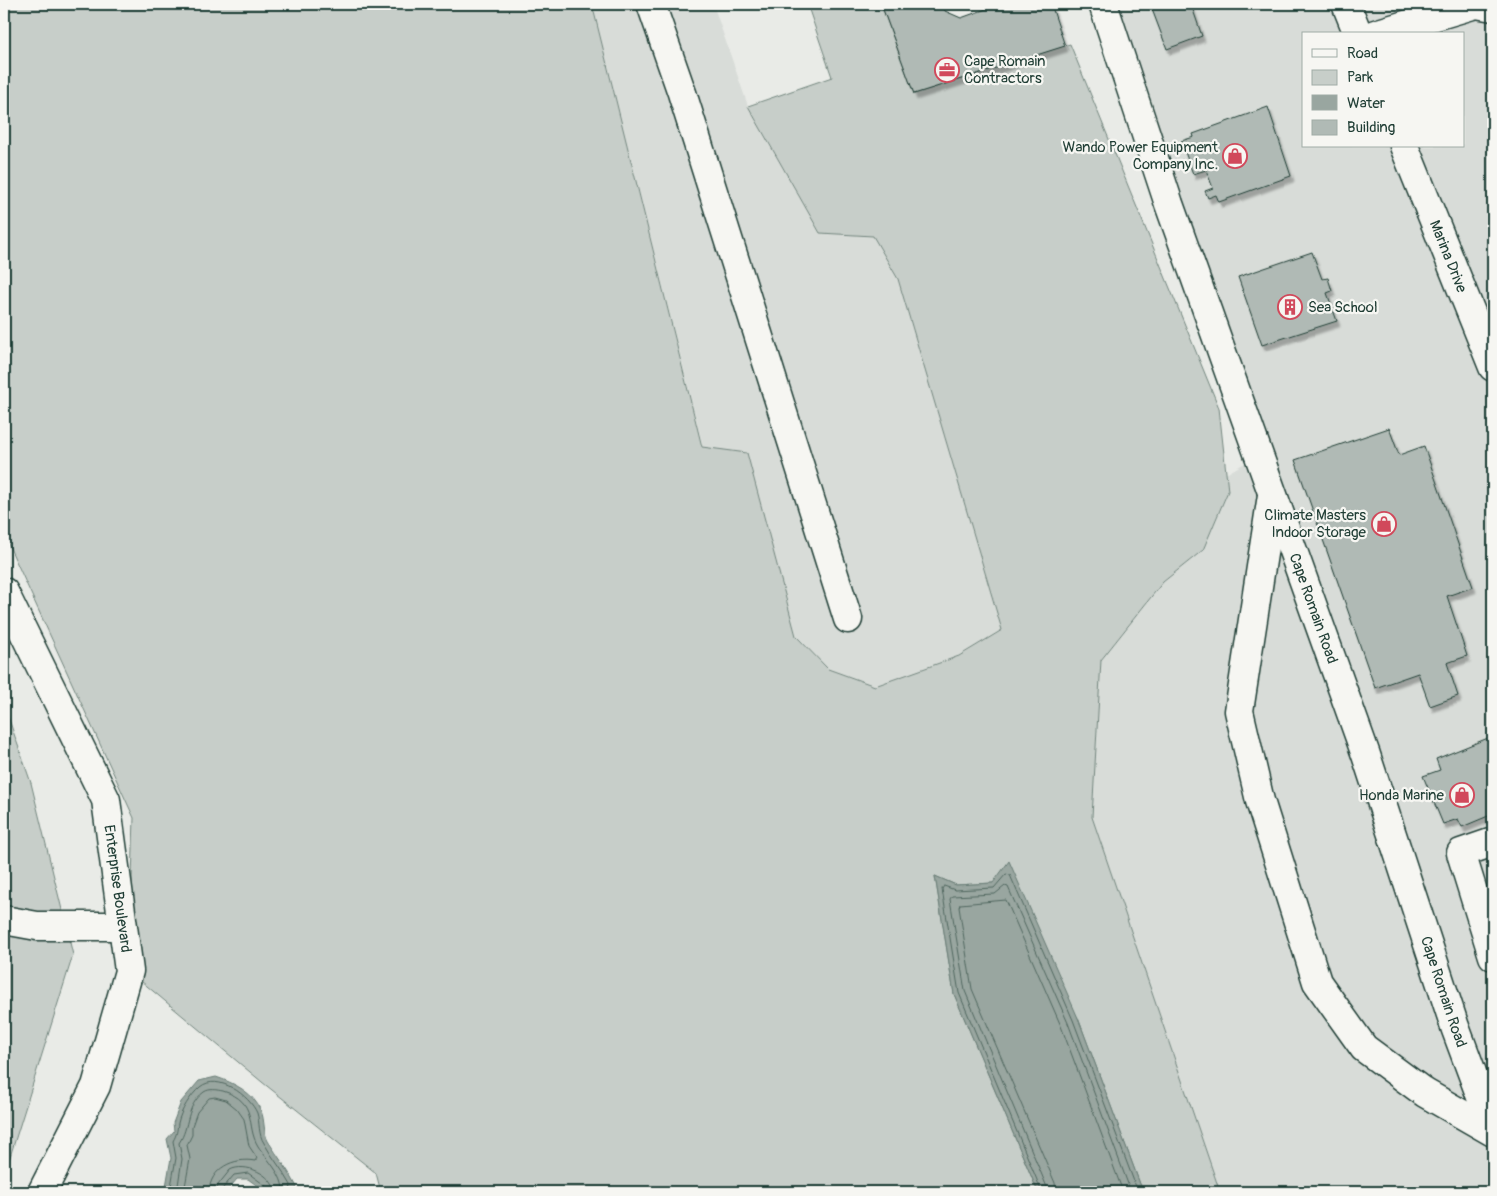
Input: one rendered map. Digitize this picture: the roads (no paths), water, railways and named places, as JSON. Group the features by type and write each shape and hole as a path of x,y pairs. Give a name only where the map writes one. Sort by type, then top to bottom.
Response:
{"street":[{"path":"651,4 682,92 848,619"},
{"name":"Cape Romain Road","path":"1103,4 1169,204 1366,755 1455,1027 1493,1130"},
{"path":"1346,4 1357,32"},
{"path":"1382,32 1476,4 1493,7"},
{"name":"Marina Drive","path":"1405,148 1493,367"},
{"path":"1273,493 1239,711 1260,801 1317,982 1364,1048 1425,1093 1493,1130"},
{"name":"Enterprise Boulevard","path":"4,592 106,800 129,971 96,1086 42,1192"},
{"path":"1493,842 1461,853 1493,956"},
{"path":"4,920 37,926 122,926"}],"water":[{"path":"1009,861 1078,1018 1143,1192 1038,1192 954,994 935,876 956,885 993,883"},
{"path":"216,1077 242,1089 258,1104 268,1141 297,1187 293,1192 266,1192 248,1179 237,1179 226,1192 165,1192 171,1158 167,1139 174,1131 173,1123 181,1102 199,1081"}],"place":[{"name":"Cape Romain Contractors","path":"947,70"},
{"name":"Wando Power Equipment Company Inc.","path":"1235,156"},
{"name":"Sea School","path":"1290,307"},
{"name":"Climate Masters Indoor Storage","path":"1384,524"},
{"name":"Honda Marine","path":"1462,795"}]}
